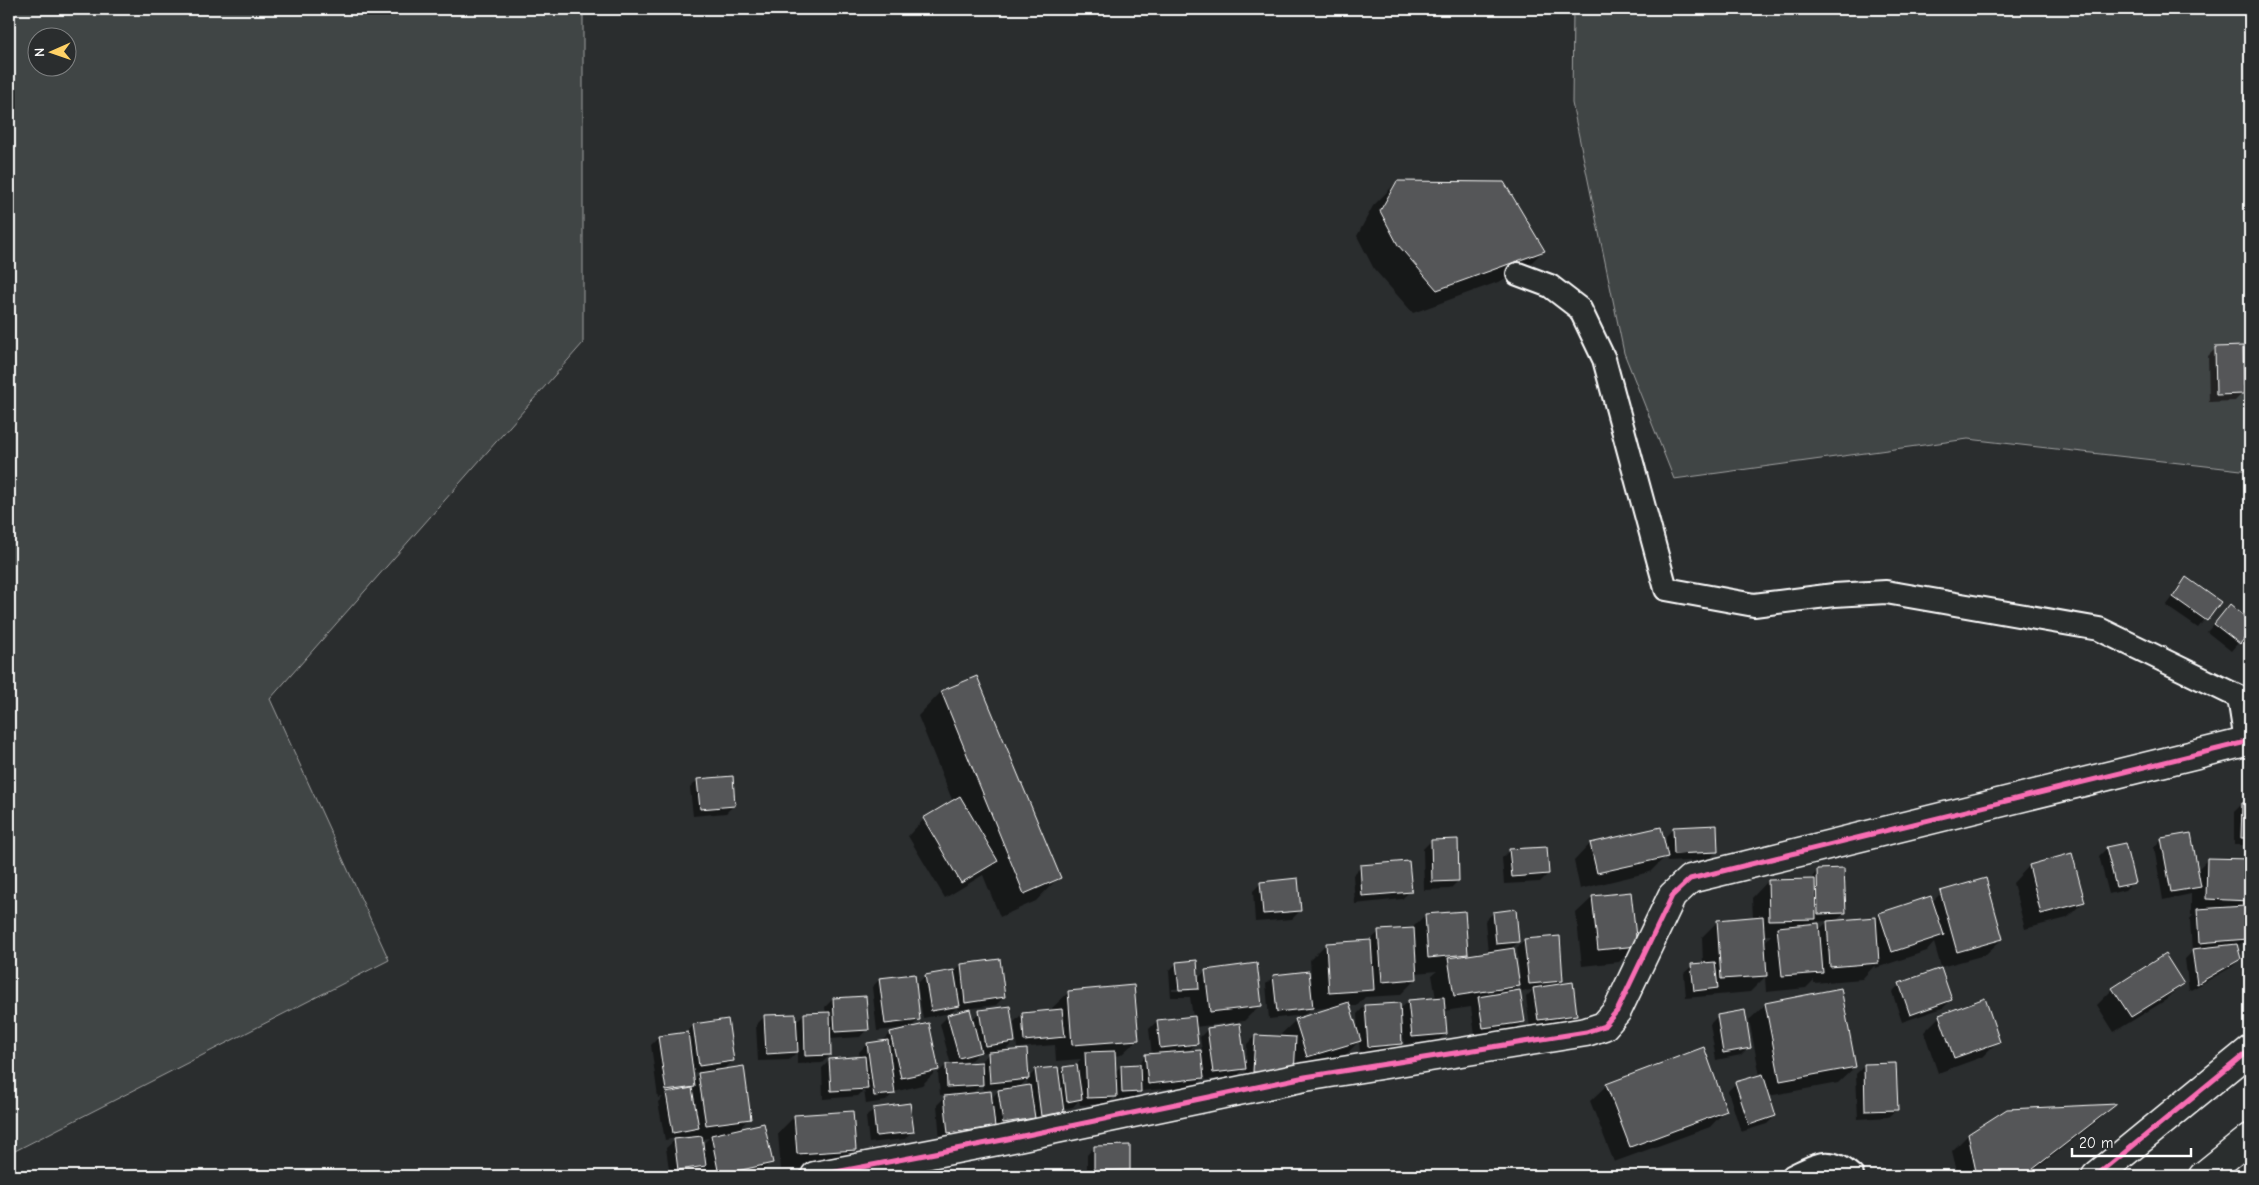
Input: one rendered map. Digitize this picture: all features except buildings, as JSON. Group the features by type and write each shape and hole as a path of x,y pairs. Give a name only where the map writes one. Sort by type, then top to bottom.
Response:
{"main road":[{"path":"815,1176 1008,1139 1305,1077 1586,1032 1604,1026 1617,1011 1672,896 1690,879 2248,742"},
{"path":"2096,1176 2250,1050"},
{"path":"2202,1176 2250,1138"}],"lane":[{"path":"1518,274 1550,286 1580,308 1604,359 1666,589 1754,605 1834,594 1886,592 2099,629 2239,697 2248,742"},
{"path":"1793,1176 1822,1163 1838,1165 1852,1176"}],"shaded area":[{"path":"9,9 583,9 583,343 270,699 389,960 9,1154"},
{"path":"1573,9 2250,9 2250,471 1968,439 1674,479 1624,353 1572,103"}],"cycle path":[{"path":"815,1176 1008,1139 1305,1077 1586,1032 1604,1026 1617,1011 1672,896 1690,879 2250,741"},
{"path":"2096,1176 2250,1050"}]}
